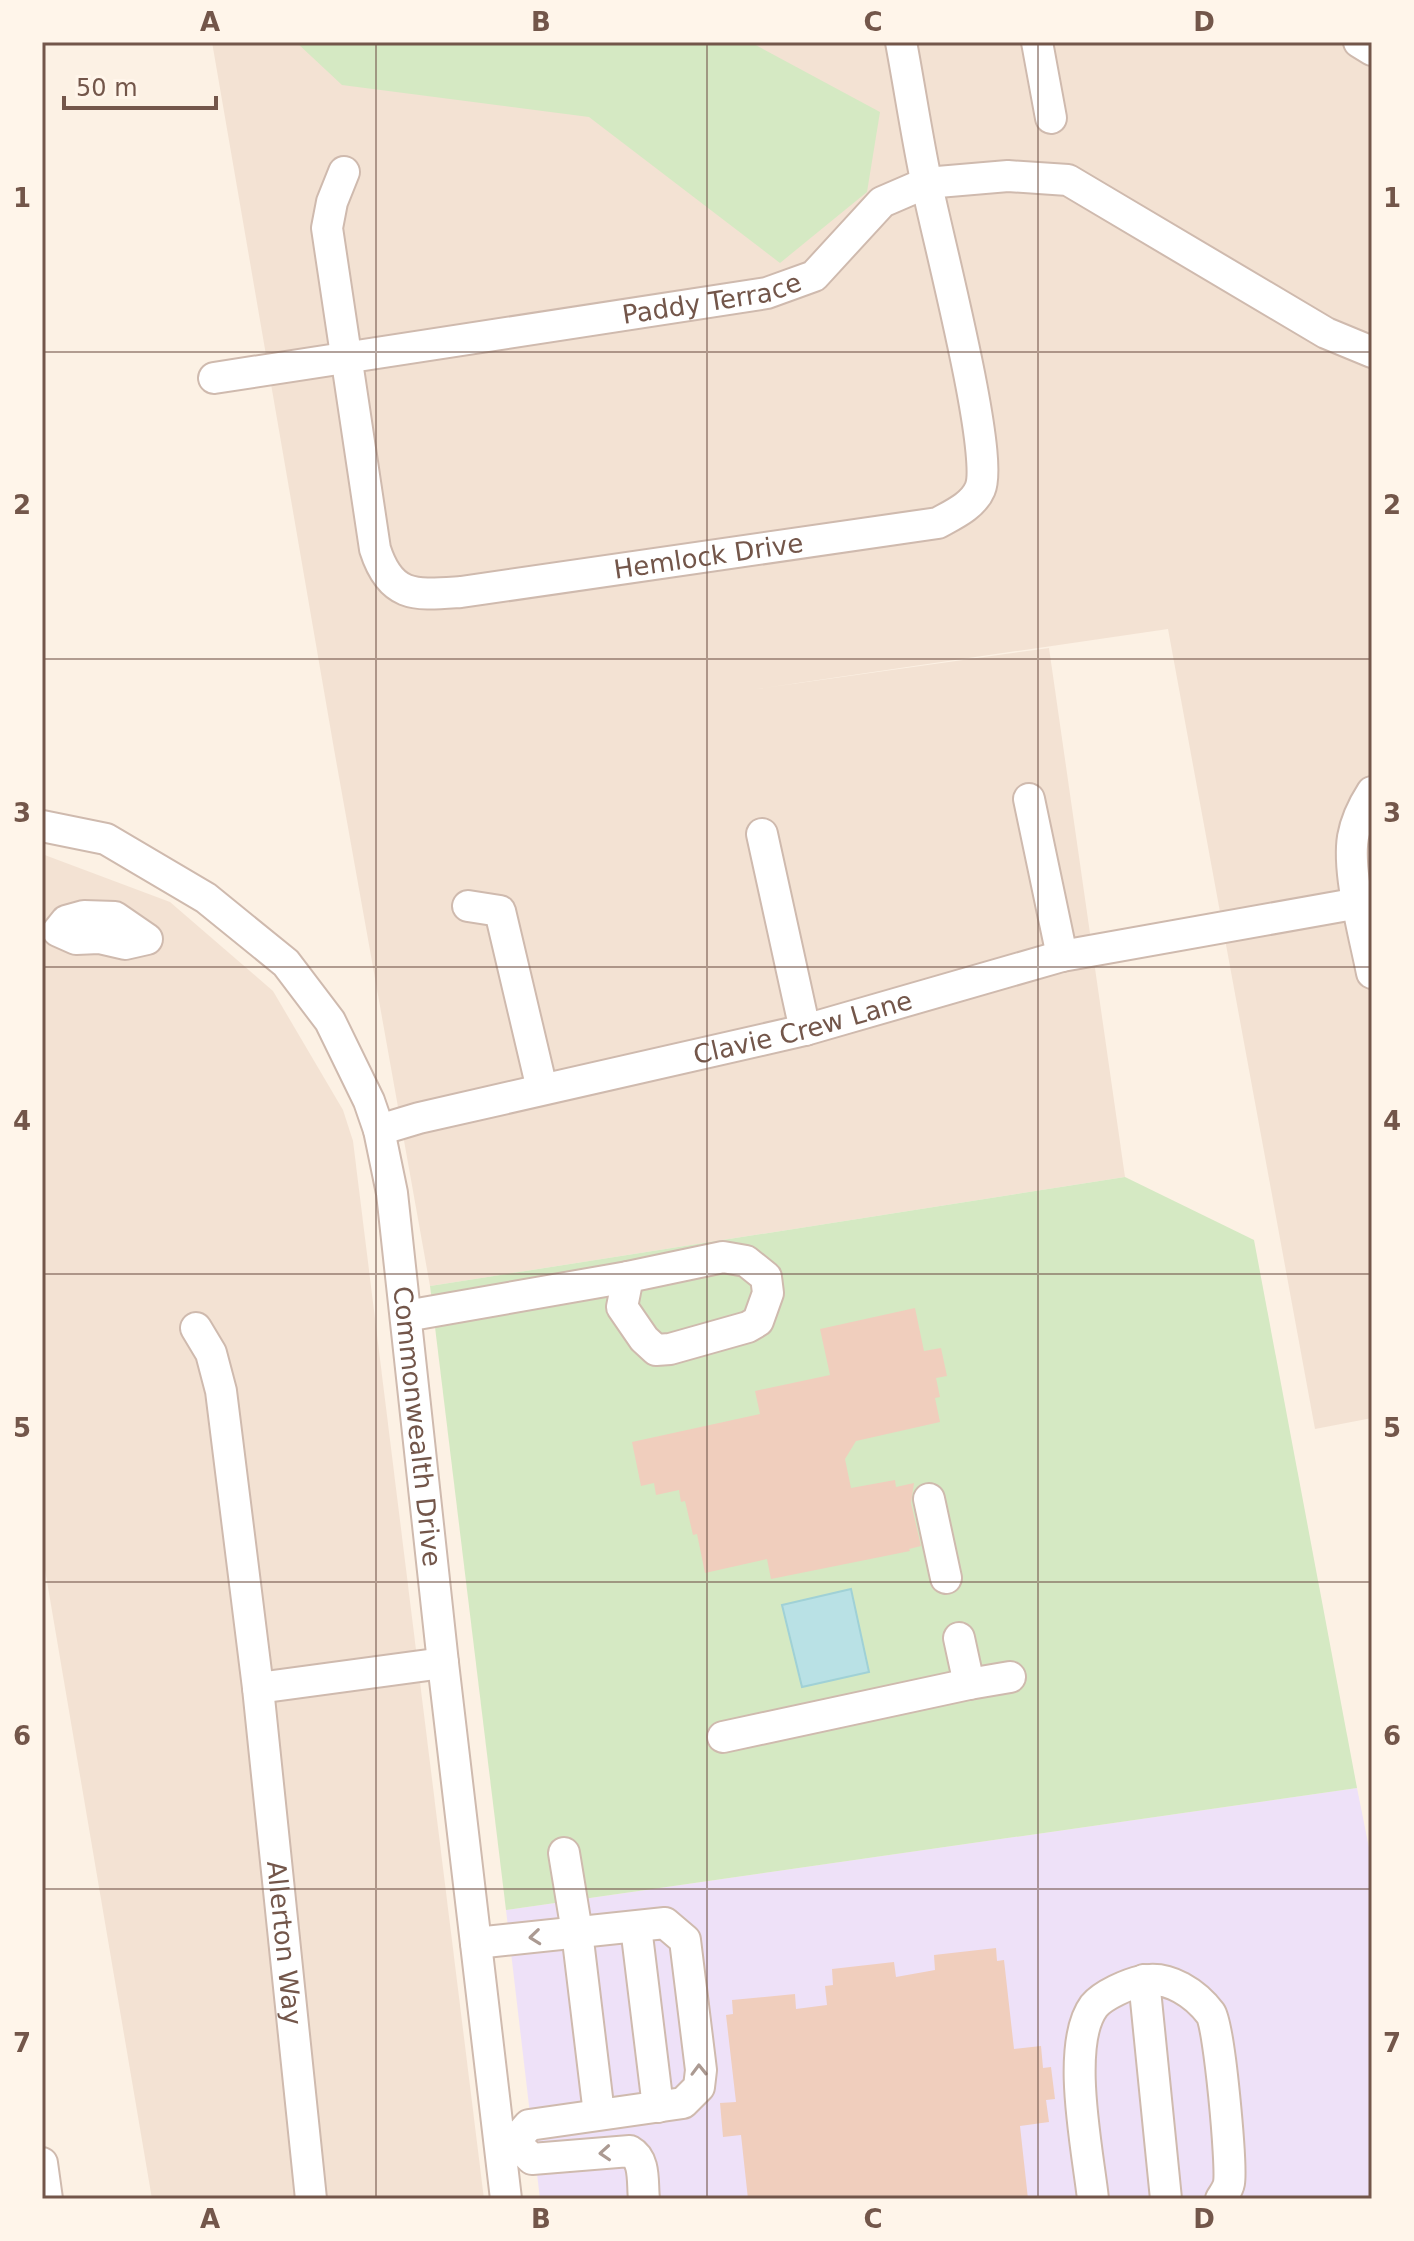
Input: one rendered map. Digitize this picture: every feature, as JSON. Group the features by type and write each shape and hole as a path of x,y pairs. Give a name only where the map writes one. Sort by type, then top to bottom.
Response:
{"street":[{"name":"Hemlock Drive","path":"344,172 332,202 327,228 375,549 383,572 398,585 417,595 461,592 938,523 962,510 980,490 982,473 977,420 926,183 901,42"},
{"path":"1037,42 1051,118"},
{"path":"1359,42 1372,50"},
{"name":"Paddy Terrace","path":"214,378 767,293 814,276 882,202 926,183 1008,176 1068,180 1326,333 1372,352"},
{"path":"1372,792 1359,814 1352,841 1372,973"},
{"path":"1029,799 1062,956"},
{"name":"Commonwealth Drive","path":"42,826 106,839 206,898 286,963 330,1021 369,1101 379,1130 392,1193 476,1943 507,2143 506,2199"},
{"path":"762,834 805,1030"},
{"name":"Clavie Crew Lane","path":"379,1130 542,1089 805,1030 1062,956 1359,903"},
{"path":"468,906 500,911 542,1089"},
{"path":"406,1316 723,1257 746,1261 766,1277 768,1293 758,1321 748,1327 670,1349 656,1350 644,1339 622,1307 628,1277"},
{"name":"Allerton Way","path":"196,1328 211,1353 221,1391 258,1688 311,2199"},
{"path":"929,1499 946,1578"},
{"path":"959,1638 969,1684"},
{"path":"258,1688 443,1663"},
{"path":"723,1737 1010,1677"},
{"path":"564,1853 599,2114"},
{"path":"476,1943 665,1923 685,1940 701,2070 699,2087 683,2103 529,2125 507,2143 532,2159 630,2151 636,2154 640,2162 644,2199"},
{"path":"636,1927 658,2107"},
{"path":"1144,1980 1166,2199"},
{"path":"1093,2199 1078,2066 1084,2032 1094,2005 1144,1980 1165,1982 1193,1993 1214,2017 1229,2140 1229,2185 1221,2199"},
{"path":"42,2163 47,2199"}],"shaded area":[{"path":"212,42 1372,42 1372,1418 1315,1429 1168,629 756,689 1049,648 1125,1177 430,1286"},
{"path":"42,854 170,902 273,991 343,1110 353,1141 484,2199 152,2199 42,1552"},
{"path":"1357,1788 1372,1863 1372,2199 540,2199 506,1910"}],"green space":[{"path":"296,42 750,42 880,112 867,192 780,263 589,117 342,85"},
{"path":"1125,1177 1254,1240 1357,1788 506,1910 430,1286"}],"water":[{"path":"851,1589 869,1672 802,1687 782,1605"}],"building":[{"path":"915,1308 924,1351 941,1348 947,1376 936,1378 940,1397 935,1398 940,1422 856,1441 845,1459 851,1488 895,1480 896,1487 914,1483 911,1503 921,1546 910,1551 771,1579 767,1559 705,1573 697,1534 693,1535 685,1501 681,1502 679,1490 656,1495 654,1483 641,1486 632,1442 760,1414 755,1391 830,1375 820,1329"},
{"path":"996,1948 997,1961 1004,1960 1014,2049 1041,2046 1043,2068 1051,2067 1055,2099 1046,2100 1049,2122 1020,2126 1028,2199 748,2199 741,2135 723,2137 720,2103 736,2102 726,2015 733,2014 732,2000 795,1994 796,2009 827,2005 825,1986 833,1985 832,1969 894,1962 896,1977 935,1970 934,1955"}]}
